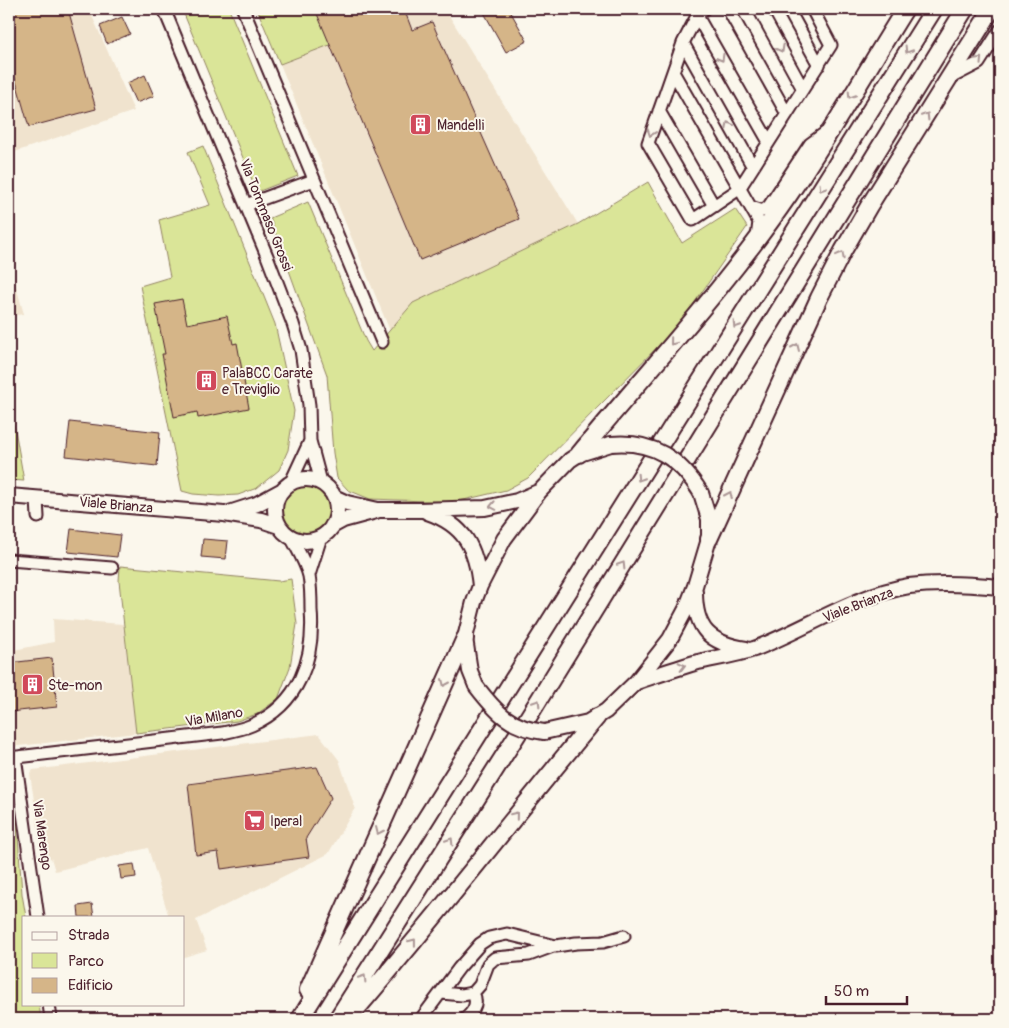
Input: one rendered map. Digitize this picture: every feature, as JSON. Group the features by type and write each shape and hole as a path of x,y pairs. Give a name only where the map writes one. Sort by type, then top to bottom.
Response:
{"highway":[{"path":"579,454 624,402 757,238 788,195 905,9"},
{"path":"300,1019 934,9"},
{"path":"337,1019 524,724 965,9"},
{"path":"709,539 819,298 869,206 992,9"},
{"path":"296,1019 465,638"},
{"path":"348,1019 397,963 556,764 597,717"}],"main road":[{"path":"634,443 660,452 675,462 693,480 701,493 709,519 709,539 695,586 686,609 670,639 636,682 618,701 597,717 581,724 544,732 528,730 500,714 476,686 470,671 465,638 480,586 504,539 539,492 579,454 611,444 634,443"},
{"path":"378,510 343,520 332,526 321,537 306,540 291,537 280,526 276,518 275,508 276,499 286,486 306,478 321,482 334,496 347,503 378,510 485,508 517,501 539,492"},
{"name":"Viale Brianza","path":"224,514 257,504 286,486"},
{"name":"Viale Brianza","path":"9,496 224,514 261,520 280,526"},
{"path":"332,526 337,512 334,496"},
{"path":"419,510 440,517 461,531 475,555 480,586"},
{"name":"Viale Brianza","path":"636,682 671,669 751,650 787,636 848,606 892,590 908,586 945,584 1000,587"},
{"path":"695,586 697,614 705,630 727,646 751,650"}],"street":[{"name":"Via Tommaso Grossi","path":"164,9 246,205 293,324 301,350 309,405 310,441 321,482"},
{"path":"243,9 382,342"},
{"path":"728,9 788,114"},
{"path":"759,9 804,89"},
{"path":"788,9 819,65"},
{"path":"700,12 683,43 648,143 693,220 739,189 831,45 812,9"},
{"path":"700,12 770,142"},
{"path":"949,79 979,64 1000,30"},
{"path":"683,43 753,167"},
{"path":"673,72 759,222 757,238"},
{"path":"659,111 714,206"},
{"path":"751,207 763,211 769,206 810,144 828,131"},
{"path":"246,205 314,180"},
{"name":"Via Tommaso Grossi","path":"286,486 310,441"},
{"path":"37,499 38,517"},
{"name":"Via Milano","path":"291,537 309,575"},
{"name":"Via Milano","path":"12,757 222,733 251,725 276,710 304,674 309,659 312,624 309,575 321,537"},
{"path":"9,560 112,568"},
{"name":"Via Marengo","path":"12,757 38,916"},
{"path":"421,1019 476,949 489,938 507,934 553,946"},
{"path":"442,993 473,994 480,985 488,964 495,958 529,955 553,946 592,943 624,936"},
{"path":"465,1019 476,1006 476,999 473,994"},
{"path":"49,1006 51,1019"}],"shaded area":[{"path":"9,9 89,9 134,111 9,154"},
{"path":"406,9 445,9 578,224 413,303 390,331 280,64 356,35"},
{"path":"9,262 24,314 9,316"},
{"path":"53,619 123,624 136,733 9,747 9,651 54,642"},
{"path":"319,734 339,760 355,808 328,854 196,920 207,950 185,957 185,916 169,916 148,848 55,871 51,858 43,860 30,774 33,770"}],"green space":[{"path":"182,9 229,9 298,176 257,192"},
{"path":"257,9 406,9 356,35 280,64"},
{"path":"203,146 275,324 294,411 288,450 279,470 257,488 238,495 219,496 182,491 140,286 170,277 159,220 210,205 188,152"},
{"path":"648,182 682,243 735,209 747,227 679,325 528,478 506,490 455,502 370,499 348,490 337,478 333,453 327,375 270,218 308,202 366,341 372,351 413,303 578,224"},
{"path":"9,395 24,481 9,480"},
{"path":"301,486 311,486 323,493 330,505 330,515 323,527 311,534 301,534 293,530 286,523 282,515 282,505 286,497 293,490"},
{"path":"120,566 279,581 291,579 297,624 290,667 278,699 257,714 237,721 136,733 119,581"},
{"path":"16,808 22,894 26,916 22,916 22,1006 39,1006 41,1019 9,1019 9,809"}],"building":[{"path":"9,9 68,9 96,109 29,127 9,57"},
{"name":"Mandelli","path":"315,9 404,9 412,30 432,22 519,219 420,260"},
{"path":"482,9 509,9 527,41 506,52"},
{"path":"122,17 130,34 107,44 100,26"},
{"path":"145,75 154,96 136,103 127,83"},
{"name":"PalaBCC Carate e Treviglio","path":"182,299 187,324 227,316 233,344 237,343 249,408 198,418 197,412 174,417 162,354 165,354 155,304"},
{"path":"70,422 160,432 157,466 66,456"},
{"path":"71,529 120,535 117,557 68,552"},
{"path":"203,539 228,541 226,559 201,557"},
{"name":"Ste-mon","path":"52,658 57,707 9,712 9,663"},
{"name":"Iperal","path":"317,767 331,798 306,838 309,857 221,869 218,852 196,855 188,784"},
{"path":"134,864 136,877 121,879 119,866"},
{"path":"92,904 94,916 79,916 78,906"}],"place":[{"name":"Mandelli","path":"421,125"},
{"name":"PalaBCC Carate e Treviglio","path":"206,381"},
{"name":"Ste-mon","path":"32,685"},
{"name":"Iperal","path":"254,821"}]}
